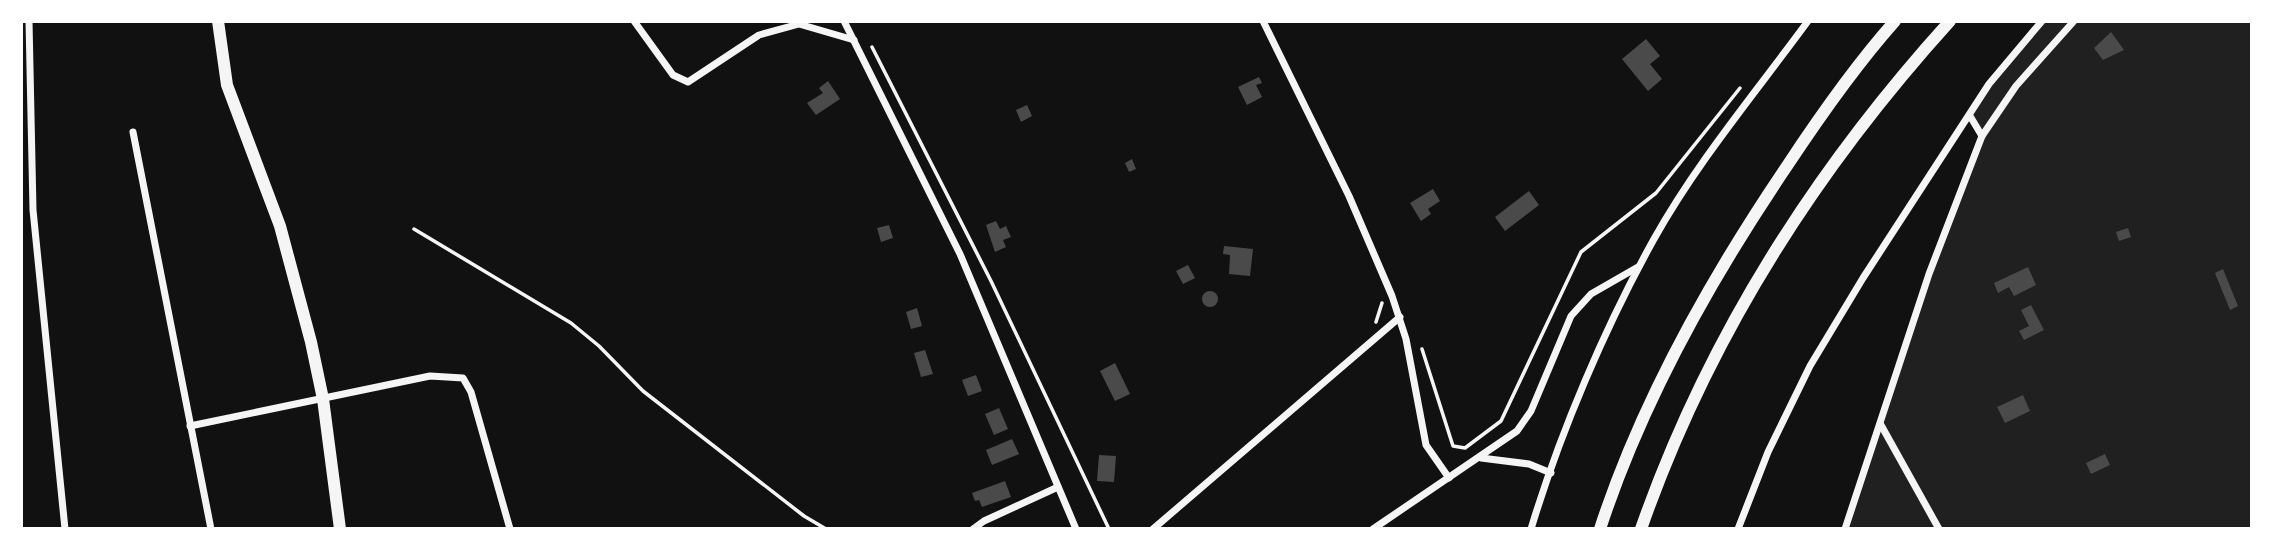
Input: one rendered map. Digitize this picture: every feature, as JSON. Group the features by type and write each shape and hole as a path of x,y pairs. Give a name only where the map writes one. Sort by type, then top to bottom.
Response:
{"street":[{"path":"29,21 33,211 65,529"},
{"path":"218,21 227,85 280,226 302,304 323,399 340,529"},
{"path":"634,21 673,75 688,82 698,79 713,63 759,35 798,23 854,40"},
{"path":"844,21 960,254 1076,529"},
{"path":"1263,21 1349,196 1400,317 1426,445 1449,478"},
{"path":"1531,529 1603,340 1638,267 1712,151 1808,21"},
{"path":"1600,529 1627,457 1702,301 1810,131 1863,57 1895,21"},
{"path":"1641,529 1678,432 1777,246 1837,159 1950,21"},
{"path":"1738,529 1769,452 1810,366 1863,278 1989,84 2042,21"},
{"path":"1845,529 1930,274 1982,136 2016,86 2074,21"},
{"path":"1970,116 1982,136"},
{"path":"133,132 211,529"},
{"path":"1373,529 1517,431 1531,411 1571,316 1591,294 1638,267"},
{"path":"1153,529 1400,317"},
{"path":"190,426 430,376 463,378 471,391 510,529"},
{"path":"1881,425 1939,529"},
{"path":"1480,457 1529,464 1551,473"},
{"path":"973,529 984,520 1058,486"}],"path":[{"path":"870,42 991,281 1110,529"},
{"path":"1421,348 1452,446 1465,448 1501,421 1581,251 1656,193 1742,85"},
{"path":"414,229 571,323 599,346 643,391 804,516 826,529"},
{"path":"1375,328 1384,297"}],"shaded area":[{"path":"2042,21 2252,21 2252,529 1845,529 1929,274 1982,136 1970,116 1989,84"}],"building":[{"path":"2111,32 2124,50 2103,60 2094,48"},
{"path":"1646,39 1660,56 1650,64 1662,79 1648,91 1622,59"},
{"path":"1259,77 1262,83 1256,85 1262,97 1247,105 1238,87"},
{"path":"828,81 840,99 816,115 807,103 823,93 819,88"},
{"path":"1027,105 1032,116 1021,122 1016,110"},
{"path":"1132,159 1136,169 1129,172 1125,163"},
{"path":"1433,189 1440,201 1428,209 1431,214 1421,221 1410,203"},
{"path":"1529,191 1539,205 1505,231 1495,217"},
{"path":"996,221 1000,229 1006,226 1011,237 1003,240 1006,247 995,252 986,225"},
{"path":"889,225 893,238 881,242 877,228"},
{"path":"2128,228 2131,237 2119,241 2116,232"},
{"path":"1224,246 1253,249 1250,276 1229,274 1230,255 1223,254"},
{"path":"1188,265 1195,278 1183,284 1176,271"},
{"path":"2028,267 2036,285 2014,296 2009,287 1998,293 1994,283"},
{"path":"2223,269 2238,306 2230,310 2215,273"},
{"path":"1210,291 1218,299 1210,307 1202,299"},
{"path":"2031,305 2044,330 2024,340 2019,331 2029,326 2021,310"},
{"path":"917,308 922,326 911,329 906,312"},
{"path":"925,350 933,374 921,377 914,353"},
{"path":"1115,363 1130,394 1115,401 1100,371"},
{"path":"976,375 982,391 968,396 962,380"},
{"path":"2023,395 2030,411 2005,423 1997,407"},
{"path":"999,408 1008,429 994,435 985,414"},
{"path":"1012,439 1019,454 992,465 986,450"},
{"path":"2105,454 2110,465 2091,474 2086,463"},
{"path":"1099,455 1116,456 1114,482 1097,481"},
{"path":"1005,481 1011,497 982,507 979,500 975,501 972,493"}]}
